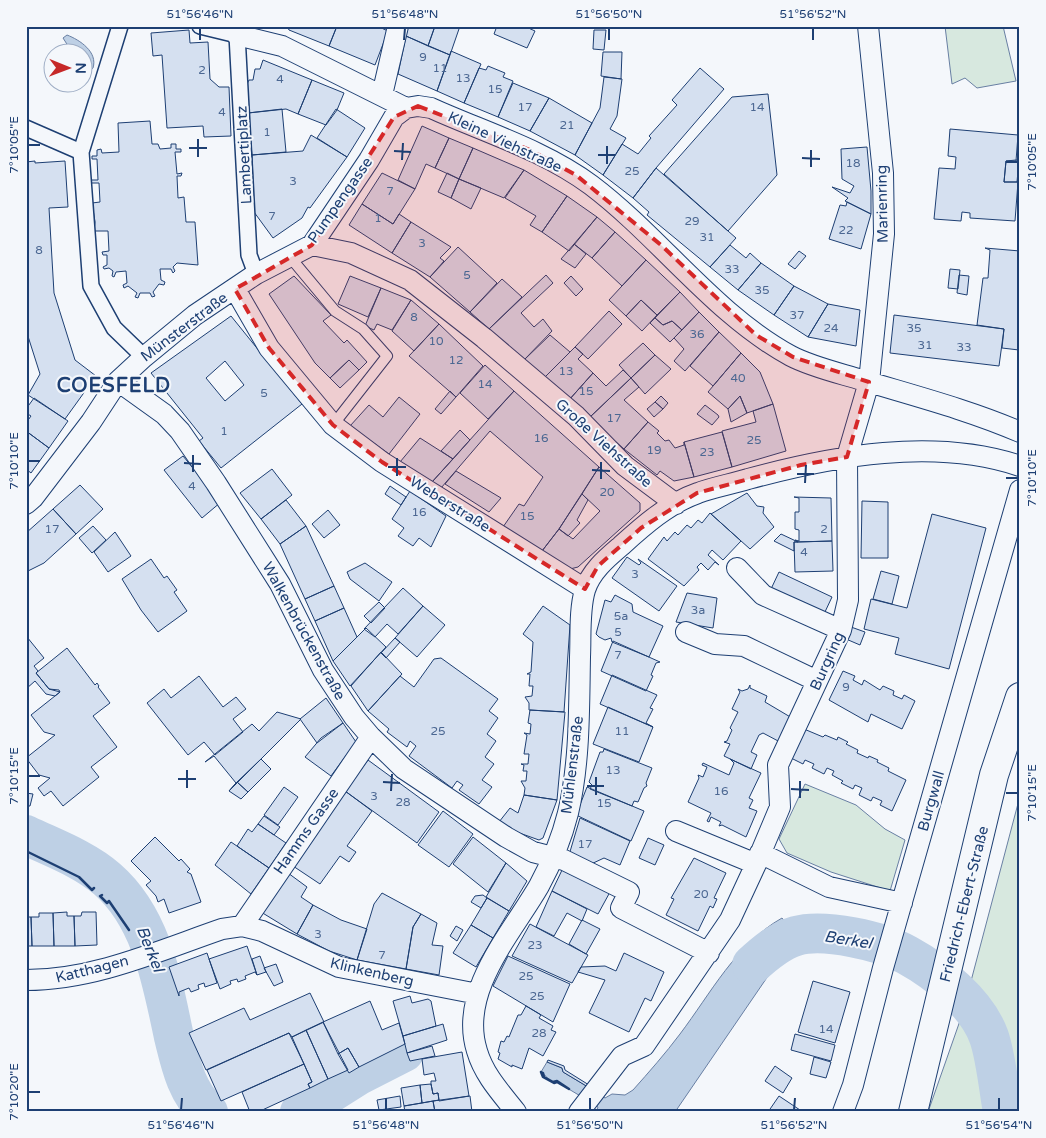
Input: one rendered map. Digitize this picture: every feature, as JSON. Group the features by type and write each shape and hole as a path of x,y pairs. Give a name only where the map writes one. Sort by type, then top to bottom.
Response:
{"main road":[{"name":"Friedrich-Ebert-Straße","path":"913,1112 994,776 1020,697"}],"street":[{"path":"120,26 81,152 91,286 114,328 144,357"},
{"path":"200,26 239,30"},
{"path":"382,95 398,26"},
{"name":"Marienring","path":"868,26 884,205 884,234 869,382"},
{"name":"Kleine Viehstraße","path":"239,30 282,46 406,108 418,106 431,108 530,150 576,175 591,185 661,245 712,296 756,335 793,357 869,382"},
{"name":"Lambertiplatz","path":"239,30 249,255 256,274"},
{"name":"Pumpengasse","path":"256,274 312,245 369,160 394,117 406,108"},
{"path":"26,128 81,152"},
{"name":"Große Viehstraße","path":"312,245 351,253 410,280 576,416 626,466 676,504"},
{"name":"Münsterstraße","path":"26,504 33,498 91,422 118,381 195,315 256,274"},
{"name":"Weberstraße","path":"235,289 269,348 334,425 382,462 585,590"},
{"name":"Walkenbrückenstraße","path":"118,381 164,414 180,431 216,482 280,584 323,670 354,717 371,737 404,769 533,852 564,860 629,892 621,908 709,952"},
{"path":"847,457 869,382 959,409 1020,432"},
{"path":"676,504 697,493 801,465 847,457 932,451 973,455 1020,466"},
{"name":"Burgring","path":"587,1101 622,1056 644,1046 709,952 730,920 780,807 778,765 841,630 848,600 847,457"},
{"name":"Burgwall","path":"843,1112 853,1085 883,968 1020,490"},
{"name":"Mühlenstraße","path":"516,1112 486,1074 476,1049 474,1029 478,994 485,974 540,883 552,857 568,812 578,726 581,627 585,590 598,566 641,528 676,504"},
{"path":"737,568 763,595 841,630"},
{"path":"686,632 715,644 744,646 817,681"},
{"name":"Hamms Gasse","path":"242,926 371,737"},
{"path":"676,831 758,859 829,887 902,903"},
{"name":"Katthagen","path":"26,980 56,980 95,972 222,929 242,926"},
{"name":"Klinkenberg","path":"242,926 278,937 339,967 478,994"}],"lane":[{"path":"290,257 335,311 364,329 387,356 334,425"}],"highlighted area":[{"path":"418,106 530,150 576,175 661,245 756,335 793,357 869,382 847,457 801,465 697,493 641,528 598,566 585,589 382,462 333,425 269,348 235,289 312,245 394,117"}],"shaded area":[{"path":"945,26 1003,26 1016,81 977,88 965,78 952,84"},
{"path":"805,784 856,805 885,829 905,840 890,891 831,872 787,853 779,839"},
{"path":"1020,796 1020,1112 928,1112 962,1015"}],"water":[{"path":"67,35 80,42 66,42 63,38"},
{"path":"92,55 94,62 92,69"},
{"path":"782,918 797,936 795,949 779,960 675,1112 596,1112 598,1107 594,1104 599,1094 605,1098 612,1094 625,1095 633,1090 674,1041 725,970 751,941"},
{"path":"547,1062 562,1068 563,1072 588,1087 582,1097 557,1082 550,1080 541,1072"}],"building":[{"path":"287,26 337,26 329,46 289,30"},
{"path":"337,26 377,26 388,31 375,65 329,46"},
{"path":"408,26 435,26 428,46 406,36"},
{"path":"435,26 460,26 450,55 428,46"},
{"path":"497,26 524,26 535,31 527,48 494,34"},
{"path":"189,30 190,43 208,42 210,79 219,87 229,87 231,136 204,137 203,126 167,128 162,55 153,56 151,33"},
{"path":"594,30 606,30 604,50 593,49"},
{"path":"406,36 450,55 437,91 398,74"},
{"path":"451,51 481,64 464,103 437,91"},
{"path":"603,52 622,52 621,79 601,76"},
{"path":"263,60 312,80 298,114 286,109 248,113 246,86 249,80 253,80 255,69 260,69"},
{"path":"488,66 505,73 503,77 513,81 498,117 464,103 479,68 486,70"},
{"path":"700,68 724,89 656,168 633,198 603,175 622,144 638,154 651,138 649,136 677,105 672,100"},
{"path":"604,77 622,79 617,116 610,129 626,138 603,175 575,155 600,108"},
{"path":"312,80 344,93 337,110 326,125 298,114"},
{"path":"513,83 549,98 530,131 498,117"},
{"path":"768,94 777,175 728,231 664,174 732,97"},
{"path":"549,98 592,123 575,155 530,131"},
{"path":"282,109 286,152 252,155 248,113"},
{"path":"336,109 365,128 347,157 317,138"},
{"path":"150,121 152,144 158,144 160,149 171,148 171,144 176,144 176,149 181,149 181,152 175,152 177,174 182,173 181,176 177,176 178,198 184,197 186,222 195,222 198,265 177,263 173,267 175,271 173,273 171,269 160,269 161,280 165,282 164,285 159,284 153,292 155,296 152,297 150,293 140,293 138,298 135,297 137,293 128,286 124,288 123,285 127,283 126,271 116,272 114,277 112,276 113,271 103,267 107,265 107,255 103,255 102,252 109,251 108,231 94,231 95,222 92,203 100,202 99,183 91,183 91,180 98,180 97,159 92,159 92,156 97,156 97,150 101,149 102,153 119,152 118,123"},
{"path":"422,126 449,138 435,168 426,164 415,189 398,180"},
{"path":"950,129 1018,135 1016,161 1006,161 1004,182 1018,182 1015,221 970,218 970,213 962,212 961,221 934,219 939,168 955,169 956,157 948,156"},
{"path":"311,135 347,157 310,208 308,207 302,218 273,238 254,212 252,155 303,151"},
{"path":"449,138 473,148 459,179 435,168"},
{"path":"867,147 871,214 845,201 848,198 832,187 850,193 854,186 842,179 841,149"},
{"path":"473,148 524,170 504,198 459,179"},
{"path":"1019,160 1017,182 1004,182 1006,161"},
{"path":"35,161 35,163 65,161 68,207 49,208 54,293 75,360 96,376 65,419 28,395 40,374 26,330 26,162"},
{"path":"656,168 736,238 710,267 647,215 649,212 633,198"},
{"path":"524,170 567,196 542,232 530,225 536,216 505,198"},
{"path":"382,173 415,189 393,224 362,204"},
{"path":"447,173 459,179 451,198 438,192"},
{"path":"459,179 481,188 471,209 451,198"},
{"path":"567,196 597,217 569,251 542,232"},
{"path":"847,202 871,214 861,249 829,239 840,205 846,206"},
{"path":"362,204 393,224 399,214 411,222 392,253 349,225"},
{"path":"597,217 615,232 592,258 574,244"},
{"path":"411,222 451,247 440,258 444,261 430,277 392,253"},
{"path":"615,232 646,260 622,286 592,258"},
{"path":"574,244 586,254 575,268 561,259"},
{"path":"730,245 746,258 750,253 761,263 738,290 710,267"},
{"path":"458,247 497,283 470,312 430,277"},
{"path":"985,248 1020,251 1019,350 1002,348 1004,329 977,325 983,278 988,278 990,250"},
{"path":"799,251 806,256 795,269 788,264"},
{"path":"646,260 680,292 657,315 641,300 626,316 609,300"},
{"path":"761,263 794,286 774,315 738,290"},
{"path":"950,269 960,270 958,289 948,288"},
{"path":"546,275 553,283 521,313 534,327 543,319 552,331 524,360 489,329"},
{"path":"959,275 969,276 967,295 957,293"},
{"path":"294,276 331,315 323,321 344,343 347,340 367,362 359,370 349,360 330,378 315,363 269,294"},
{"path":"350,276 381,288 368,317 338,304"},
{"path":"571,276 583,289 576,296 564,283"},
{"path":"502,279 522,297 489,329 470,312"},
{"path":"794,286 828,304 808,337 774,315"},
{"path":"381,288 411,300 392,330 377,324 374,330 365,326"},
{"path":"680,292 699,312 682,330 672,321 663,325 655,318"},
{"path":"411,300 439,324 414,351 392,331"},
{"path":"641,300 657,315 642,331 626,316"},
{"path":"828,304 860,310 856,346 808,337"},
{"path":"609,311 622,324 588,359 575,347"},
{"path":"699,312 719,332 685,371 674,361 684,349 674,338"},
{"path":"894,315 1004,329 999,366 890,353"},
{"path":"231,316 302,404 221,468 199,441 203,438 151,373","holes":["225,361 244,385 225,401 206,378"]},
{"path":"655,318 663,325 672,321 682,330 670,342 650,323"},
{"path":"439,324 483,366 456,397 409,356"},
{"path":"719,332 741,353 713,386 690,366"},
{"path":"550,335 570,352 544,378 524,360"},
{"path":"643,343 655,355 631,378 619,365"},
{"path":"575,347 583,354 578,359 593,373 569,400 544,378"},
{"path":"741,353 760,372 773,404 747,413 740,396 728,409 708,392"},
{"path":"655,355 671,369 645,394 631,378"},
{"path":"349,360 359,370 340,388 330,378"},
{"path":"485,365 514,391 488,419 460,393"},
{"path":"623,370 631,378 589,418 569,400 593,373 606,386"},
{"path":"631,378 639,387 624,400 648,422 624,449 589,418"},
{"path":"450,391 456,397 441,414 435,409"},
{"path":"514,391 599,467 559,529 542,551 503,527 519,504 524,506 543,477 490,431 441,488 432,482"},
{"path":"661,396 668,403 663,409 655,402"},
{"path":"740,396 747,413 731,422 728,409"},
{"path":"399,397 420,414 389,454 350,426 369,405 383,417"},
{"path":"34,398 68,421 49,448 26,431 26,423 31,416 26,413 26,409"},
{"path":"655,402 663,409 654,417 647,409"},
{"path":"773,404 786,451 732,467 722,431 756,422 753,411"},
{"path":"705,405 719,417 712,425 697,414"},
{"path":"648,422 659,431 657,433 665,441 669,440 675,448 684,445 684,442 694,477 674,481 660,471 657,475 624,449"},
{"path":"460,430 470,440 453,459 441,451"},
{"path":"26,431 49,448 31,473 26,469"},
{"path":"722,432 732,467 694,477 684,442"},
{"path":"420,438 453,459 432,482 400,462"},
{"path":"183,456 221,502 202,518 164,470"},
{"path":"599,467 640,503 640,511 578,567 570,569 542,551 559,529 573,539 600,511 582,494"},
{"path":"272,469 292,495 261,519 240,493"},
{"path":"456,471 501,498 489,512 445,484"},
{"path":"80,485 103,509 76,534 53,509"},
{"path":"390,486 406,497 401,505 385,494"},
{"path":"410,491 446,516 431,547 419,538 413,546 398,536 404,528 392,519"},
{"path":"747,493 757,506 764,507 763,513 774,527 750,549 711,514"},
{"path":"582,494 588,500 577,520 580,523 568,536 559,529"},
{"path":"794,497 831,498 832,541 798,542 795,540 799,541 799,530 795,529 795,512 799,512 799,498"},
{"path":"286,500 306,526 280,544 261,519"},
{"path":"862,501 888,502 888,558 861,558"},
{"path":"53,509 76,534 44,563 26,572 26,533"},
{"path":"328,510 340,525 324,538 312,524"},
{"path":"710,513 741,541 723,560 712,550 708,555 719,565 715,562 708,570 701,563 697,567 699,570 684,586 648,559 664,537 667,541 675,532 678,535 687,525 691,528 698,520 702,523"},
{"path":"932,514 986,528 949,669 895,654 899,638 864,629 871,599 907,608"},
{"path":"93,526 106,540 92,553 79,538"},
{"path":"306,526 334,586 305,599 280,544"},
{"path":"115,532 131,556 108,572 94,552"},
{"path":"781,534 798,542 794,542 794,551 774,541"},
{"path":"832,541 833,571 795,572 794,542"},
{"path":"627,557 639,565 641,563 638,559 677,586 659,611 612,578"},
{"path":"151,559 164,578 167,576 177,590 174,592 187,611 158,632 141,610 122,579"},
{"path":"365,563 392,582 379,601 350,579 347,572"},
{"path":"881,571 899,576 892,604 873,599"},
{"path":"779,572 832,597 824,614 771,589"},
{"path":"334,586 344,608 315,621 305,599"},
{"path":"403,588 423,606 398,634 387,624 375,637 364,629"},
{"path":"687,593 717,598 713,628 676,622"},
{"path":"615,595 632,604 633,612 663,626 649,657 612,642 611,638 605,640 596,634 605,600 611,602"},
{"path":"379,602 385,608 371,623 364,616"},
{"path":"423,606 445,625 417,657 395,638"},
{"path":"543,606 570,625 564,712 529,710 529,703 525,697 532,696 533,686 529,686 530,674 527,674 531,672 533,642 523,634"},
{"path":"344,608 357,637 333,661 315,621"},
{"path":"851,627 865,632 860,645 846,639"},
{"path":"366,628 386,647 350,686 333,661"},
{"path":"27,637 44,658 34,666 38,671 36,673 49,689 59,690 60,692 55,696 46,694 35,681 26,689"},
{"path":"395,638 400,642 386,658 381,653"},
{"path":"613,641 660,662 656,663 651,675 653,676 646,691 601,671"},
{"path":"67,648 95,685 97,683 110,703 93,716 117,747 91,767 99,777 63,806 51,791 44,796 38,788 50,778 39,775 26,758 55,735 44,732 31,715 60,692 49,689 36,673"},
{"path":"381,652 402,674 368,711 351,686"},
{"path":"441,658 498,699 489,711 498,718 487,734 496,741 485,757 494,764 482,780 492,787 479,804 459,790 463,785 457,781 452,788 409,756 416,746 410,741 407,747 387,732 389,729 368,711 400,676 414,687 434,659"},
{"path":"843,671 855,676 853,680 862,685 864,680 880,690 883,686 894,691 893,695 902,699 904,695 915,701 902,729 871,714 868,722 829,700"},
{"path":"612,675 657,695 650,708 653,709 646,723 653,727 600,704"},
{"path":"199,676 223,707 236,697 246,709 233,719 243,732 215,755 204,742 188,755 147,703 164,689 171,698"},
{"path":"750,685 750,688 767,696 765,702 792,718 780,742 763,733 759,735 751,752 757,755 751,769 724,756 730,744 724,742 727,741 732,730 730,728 738,712 732,709 740,692 738,689 742,691 748,689"},
{"path":"326,698 343,723 317,743 300,719"},
{"path":"608,707 653,727 639,762 593,744"},
{"path":"530,710 565,712 557,800 524,795 525,788 521,781 526,781 527,771 523,771 524,765 521,764 528,764 529,754 524,754 527,735 524,733 530,734 531,724 528,723"},
{"path":"277,712 301,719 229,791 236,783 214,756 205,762 252,724 259,731"},
{"path":"343,723 356,742 331,776 305,757 321,738"},
{"path":"804,729 823,737 825,735 837,740 838,737 848,742 846,744 858,750 857,753 878,760 877,762 889,768 888,771 906,780 892,811 880,805 882,801 873,797 871,801 859,795 862,788 855,785 853,789 841,783 843,781 832,775 834,771 827,768 824,774 812,768 814,764 805,760 803,764 791,758"},
{"path":"604,749 652,768 646,783 647,786 644,788 638,802 634,801 632,806 590,789 592,785 589,782 600,752 603,752"},
{"path":"261,759 271,769 248,792 237,782"},
{"path":"730,759 761,773 749,798 753,800 749,808 757,811 746,837 722,825 719,826 721,822 711,817 709,822 707,821 711,813 688,802 699,778 698,775 703,777 707,767 702,765 703,763 729,775 734,763"},
{"path":"368,760 439,812 417,843 345,791"},
{"path":"237,782 248,792 241,799 229,791"},
{"path":"284,787 298,797 278,825 264,815"},
{"path":"587,787 644,811 631,841 576,815"},
{"path":"345,791 372,811 347,846 356,852 349,862 340,856 320,884 293,866"},
{"path":"26,793 33,794 30,806 26,806"},
{"path":"524,795 557,800 543,838 539,840 511,830 499,822 510,808 518,813"},
{"path":"443,811 473,834 449,867 418,845"},
{"path":"264,816 280,827 274,835 258,824"},
{"path":"580,818 630,841 620,865 604,858 589,865 569,855"},
{"path":"258,824 286,843 269,868 237,846 248,829 252,832"},
{"path":"155,837 179,861 181,859 190,869 187,872 191,874 201,902 169,913 164,899 158,902 156,896 146,885 151,881 131,861"},
{"path":"473,837 506,863 488,892 453,864"},
{"path":"648,838 664,845 655,865 639,858"},
{"path":"231,842 269,868 251,894 215,865"},
{"path":"694,858 726,873 714,898 717,899 713,908 710,906 698,931 666,915 674,899 671,898"},
{"path":"506,863 527,881 509,911 486,897"},
{"path":"563,868 610,892 598,914 552,891"},
{"path":"288,873 307,887 301,897 313,905 297,934 261,912"},
{"path":"552,891 587,909 582,921 567,913 554,936 536,927"},
{"path":"382,893 421,914 413,927 406,969 357,960 374,904"},
{"path":"483,895 487,898 481,908 471,902 475,896"},
{"path":"487,898 509,911 493,938 471,925"},
{"path":"313,905 341,920 367,929 357,960 329,951 297,934"},
{"path":"67,912 67,916 74,916 75,946 54,946 53,913"},
{"path":"82,912 96,912 97,945 75,946 74,916 81,916"},
{"path":"39,913 53,913 54,946 32,946 31,917 39,917"},
{"path":"421,914 437,923 432,945 443,946 439,975 406,969 413,927"},
{"path":"26,917 31,917 32,946 26,946"},
{"path":"582,920 600,929 586,954 569,944"},
{"path":"530,924 588,955 572,983 512,956"},
{"path":"471,925 493,938 476,967 453,953"},
{"path":"456,926 463,930 457,941 450,936"},
{"path":"247,946 257,975 255,972 245,976 246,979 238,982 237,979 230,981 231,984 220,989 209,959"},
{"path":"207,953 217,983 205,987 204,983 198,985 199,989 191,992 189,988 179,992 179,996 169,967"},
{"path":"624,953 664,972 651,1001 645,998 629,1032 589,1013 605,980 578,972 581,967 605,966 616,971"},
{"path":"260,956 266,972 257,975 252,959"},
{"path":"508,956 570,984 553,1022 493,986"},
{"path":"276,964 283,982 274,986 264,968"},
{"path":"813,981 850,992 835,1043 798,1032"},
{"path":"310,993 324,1022 292,1037 289,1033 206,1070 189,1033 244,1008 250,1020"},
{"path":"410,996 412,1003 428,999 431,1001 436,1026 403,1036 393,1001"},
{"path":"370,1001 382,1030 399,1023 405,1044 359,1067 348,1048 338,1054 323,1022"},
{"path":"526,1006 541,1015 539,1018 553,1026 551,1030 556,1032 543,1056 529,1048 522,1069 512,1065 512,1067 498,1059 500,1053 498,1052 501,1041 504,1042 507,1036 509,1037 518,1015 521,1015"},
{"path":"323,1022 348,1070 328,1079 306,1030"},
{"path":"443,1024 447,1040 407,1053 403,1036"},
{"path":"306,1030 328,1079 310,1088 308,1084 312,1082 292,1037"},
{"path":"289,1033 304,1064 221,1101 207,1070"},
{"path":"795,1034 835,1045 831,1061 791,1050"},
{"path":"432,1046 435,1056 410,1061 407,1053"},
{"path":"348,1048 359,1067 349,1073 338,1054"},
{"path":"462,1052 469,1096 439,1101 438,1093 433,1094 431,1084 431,1081 436,1081 434,1073 424,1075 422,1059"},
{"path":"814,1057 831,1062 826,1078 810,1074"},
{"path":"548,1060 564,1066 565,1070 589,1085 588,1087 563,1072 562,1068 547,1062"},
{"path":"304,1064 312,1082 308,1084 310,1088 258,1112 250,1112 242,1092"},
{"path":"775,1066 792,1078 783,1093 765,1081"},
{"path":"431,1084 433,1094 438,1093 439,1100 422,1103 420,1085"},
{"path":"420,1085 422,1103 404,1106 401,1088"},
{"path":"400,1096 401,1107 379,1110 377,1100"},
{"path":"470,1096 472,1112 435,1112 433,1101"},
{"path":"779,1096 803,1112 768,1112"},
{"path":"433,1101 435,1112 405,1112 404,1106"}],"waterway":[{"name":"Berkel","path":"26,835 68,854 98,872 122,895 135,912 153,952 185,1077 194,1095 208,1112"},
{"name":"Berkel","path":"752,965 778,944 796,936 808,934 853,937 883,945 919,962 955,990 983,1024 994,1054 1003,1112"},
{"name":"Berkel","path":"300,1112 357,1076 404,1052"}],"wall":[{"path":"26,851 79,877 92,890 94,888"},
{"path":"102,895 100,896 107,903 109,901 129,930"},
{"path":"541,1072 544,1077 553,1082 557,1081 569,1089 557,1082 554,1083 543,1077 541,1072"}],"district":[{"name":"COESFELD","path":"114,386"}]}
